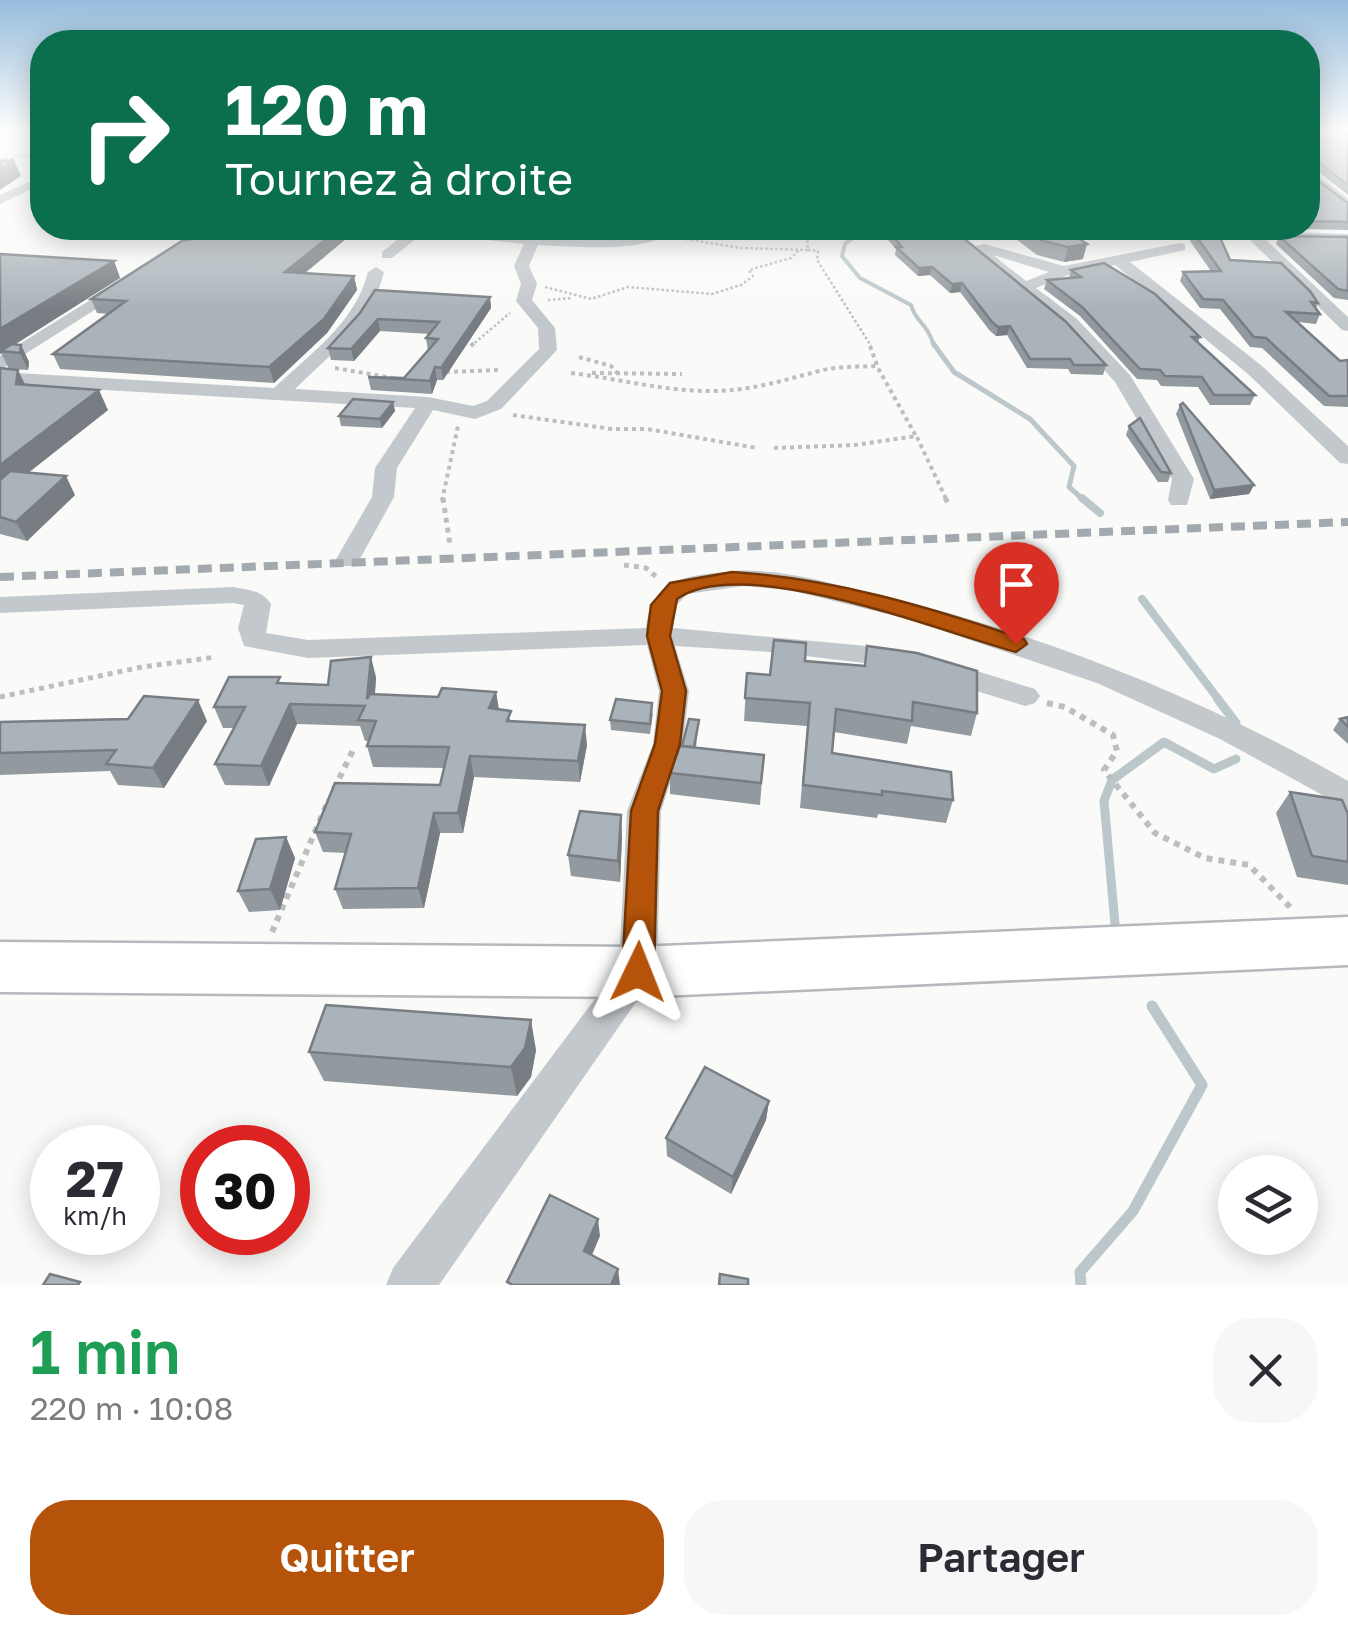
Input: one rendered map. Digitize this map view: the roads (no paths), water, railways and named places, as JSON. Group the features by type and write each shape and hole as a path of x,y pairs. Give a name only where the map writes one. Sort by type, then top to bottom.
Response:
{"highway":[{"path":"0,966 638,972 1339,941"}],"street":[{"path":"1320,236 1348,238"},
{"path":"0,364 190,240"},
{"path":"387,255 405,240"},
{"path":"516,240 578,240"},
{"path":"966,240 1071,322 1123,379 1183,479 1180,500"},
{"path":"974,240 1064,271"},
{"path":"1027,286 1064,271 1209,240"},
{"path":"1257,240 1348,326"},
{"path":"0,378 436,404 475,413 494,405 548,350 550,338 543,318 524,300 530,284 520,269 521,258 532,242"},
{"path":"1117,259 1268,382 1348,458"},
{"path":"280,393 366,302 376,272"},
{"path":"347,561 383,497 386,468 436,404"},
{"path":"410,1285 638,972 644,811 668,744 674,691 658,636 662,605 668,594 678,588 756,578 918,612 1080,667 1135,690 1307,771 1348,796"},
{"path":"0,605 233,595 253,599 258,604 252,628 254,640 308,648 658,636 892,656 1025,696"}],"waterway":[{"path":"850,240 842,256 860,278 911,305 934,346"},
{"path":"933,343 954,372 1030,419 1074,466 1069,487 1085,501"},
{"path":"1082,498 1100,513"},
{"path":"1142,599 1219,700"},
{"path":"1217,698 1236,723"},
{"path":"1115,924 1104,801 1112,780 1164,742 1214,769 1236,759"},
{"path":"1081,1285 1080,1272 1133,1211 1202,1085 1152,1006"}],"railway":[{"path":"0,577 1348,522"}]}
